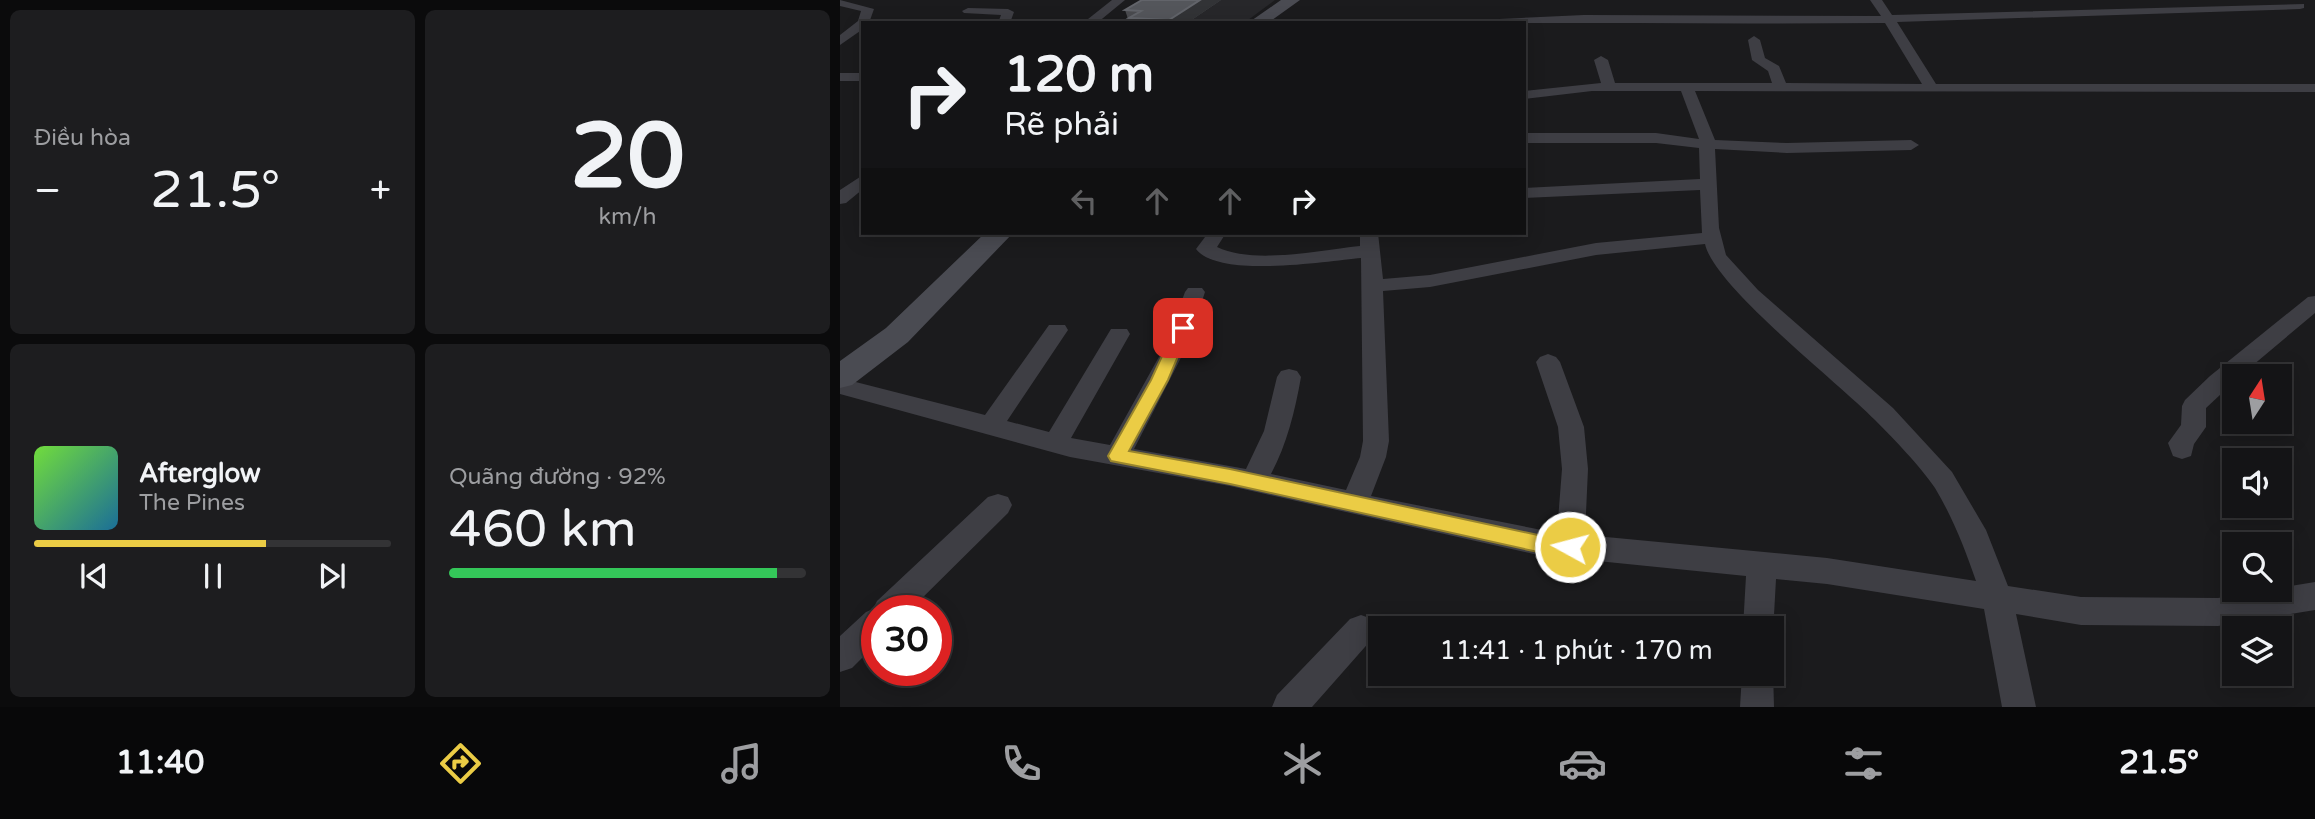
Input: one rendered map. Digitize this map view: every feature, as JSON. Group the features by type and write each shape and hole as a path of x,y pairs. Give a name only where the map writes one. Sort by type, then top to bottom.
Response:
{"street":[{"path":"984,0 968,11 1008,12 1005,21"},
{"path":"1093,21 1119,0"},
{"path":"1259,21 1292,0"},
{"path":"1876,0 1932,88"},
{"path":"2285,0 2315,12"},
{"path":"840,1 868,9 864,21"},
{"path":"1702,3 1706,20"},
{"path":"1489,21 1518,13 1651,13 1706,20 1773,21 1826,15 1889,19 2300,6"},
{"path":"1766,8 1773,21"},
{"path":"840,41 861,25"},
{"path":"840,41 861,40"},
{"path":"1754,40 1759,60 1774,69 1782,88"},
{"path":"1601,60 1609,87"},
{"path":"840,77 861,77"},
{"path":"1530,91 1609,87 2315,88"},
{"path":"1686,87 1708,145 1712,238 1717,256 1751,294 1884,414 1943,479 1972,530 1997,596 2019,707"},
{"path":"1526,138 1656,138 1708,145 1787,148 1911,145"},
{"path":"1526,193 1709,184"},
{"path":"840,377 897,335 998,235"},
{"path":"1216,235 1206,249 1212,254 1245,260 1370,242 1376,441 1373,457 1354,503"},
{"path":"1373,286 1430,281 1596,250 1712,238"},
{"path":"1117,456 1177,346 1195,292"},
{"path":"2182,449 2181,443 2193,427 2194,406 2218,382 2315,302"},
{"path":"991,426 1057,330"},
{"path":"1055,443 1119,334"},
{"path":"1548,362 1571,427 1575,469 1570,547"},
{"path":"1253,481 1262,467 1282,418 1289,377"},
{"path":"840,386 1055,443 1253,481 1538,543 1827,571 2081,611 2218,612 2315,596"},
{"path":"905,595 998,505"},
{"path":"1759,616 1761,565"},
{"path":"1289,707 1360,629"},
{"path":"840,657 861,637"},
{"path":"1757,707 1758,686"}],"shaded area":[{"path":"1164,0 1275,0 1247,21 1130,21"}],"building":[{"path":"1142,0 1200,0 1169,20 1129,18 1141,11 1125,10"}],"route":[{"path":"1183,328 1160,380 1117,456 1230,476 1538,543 1570,547"}]}
